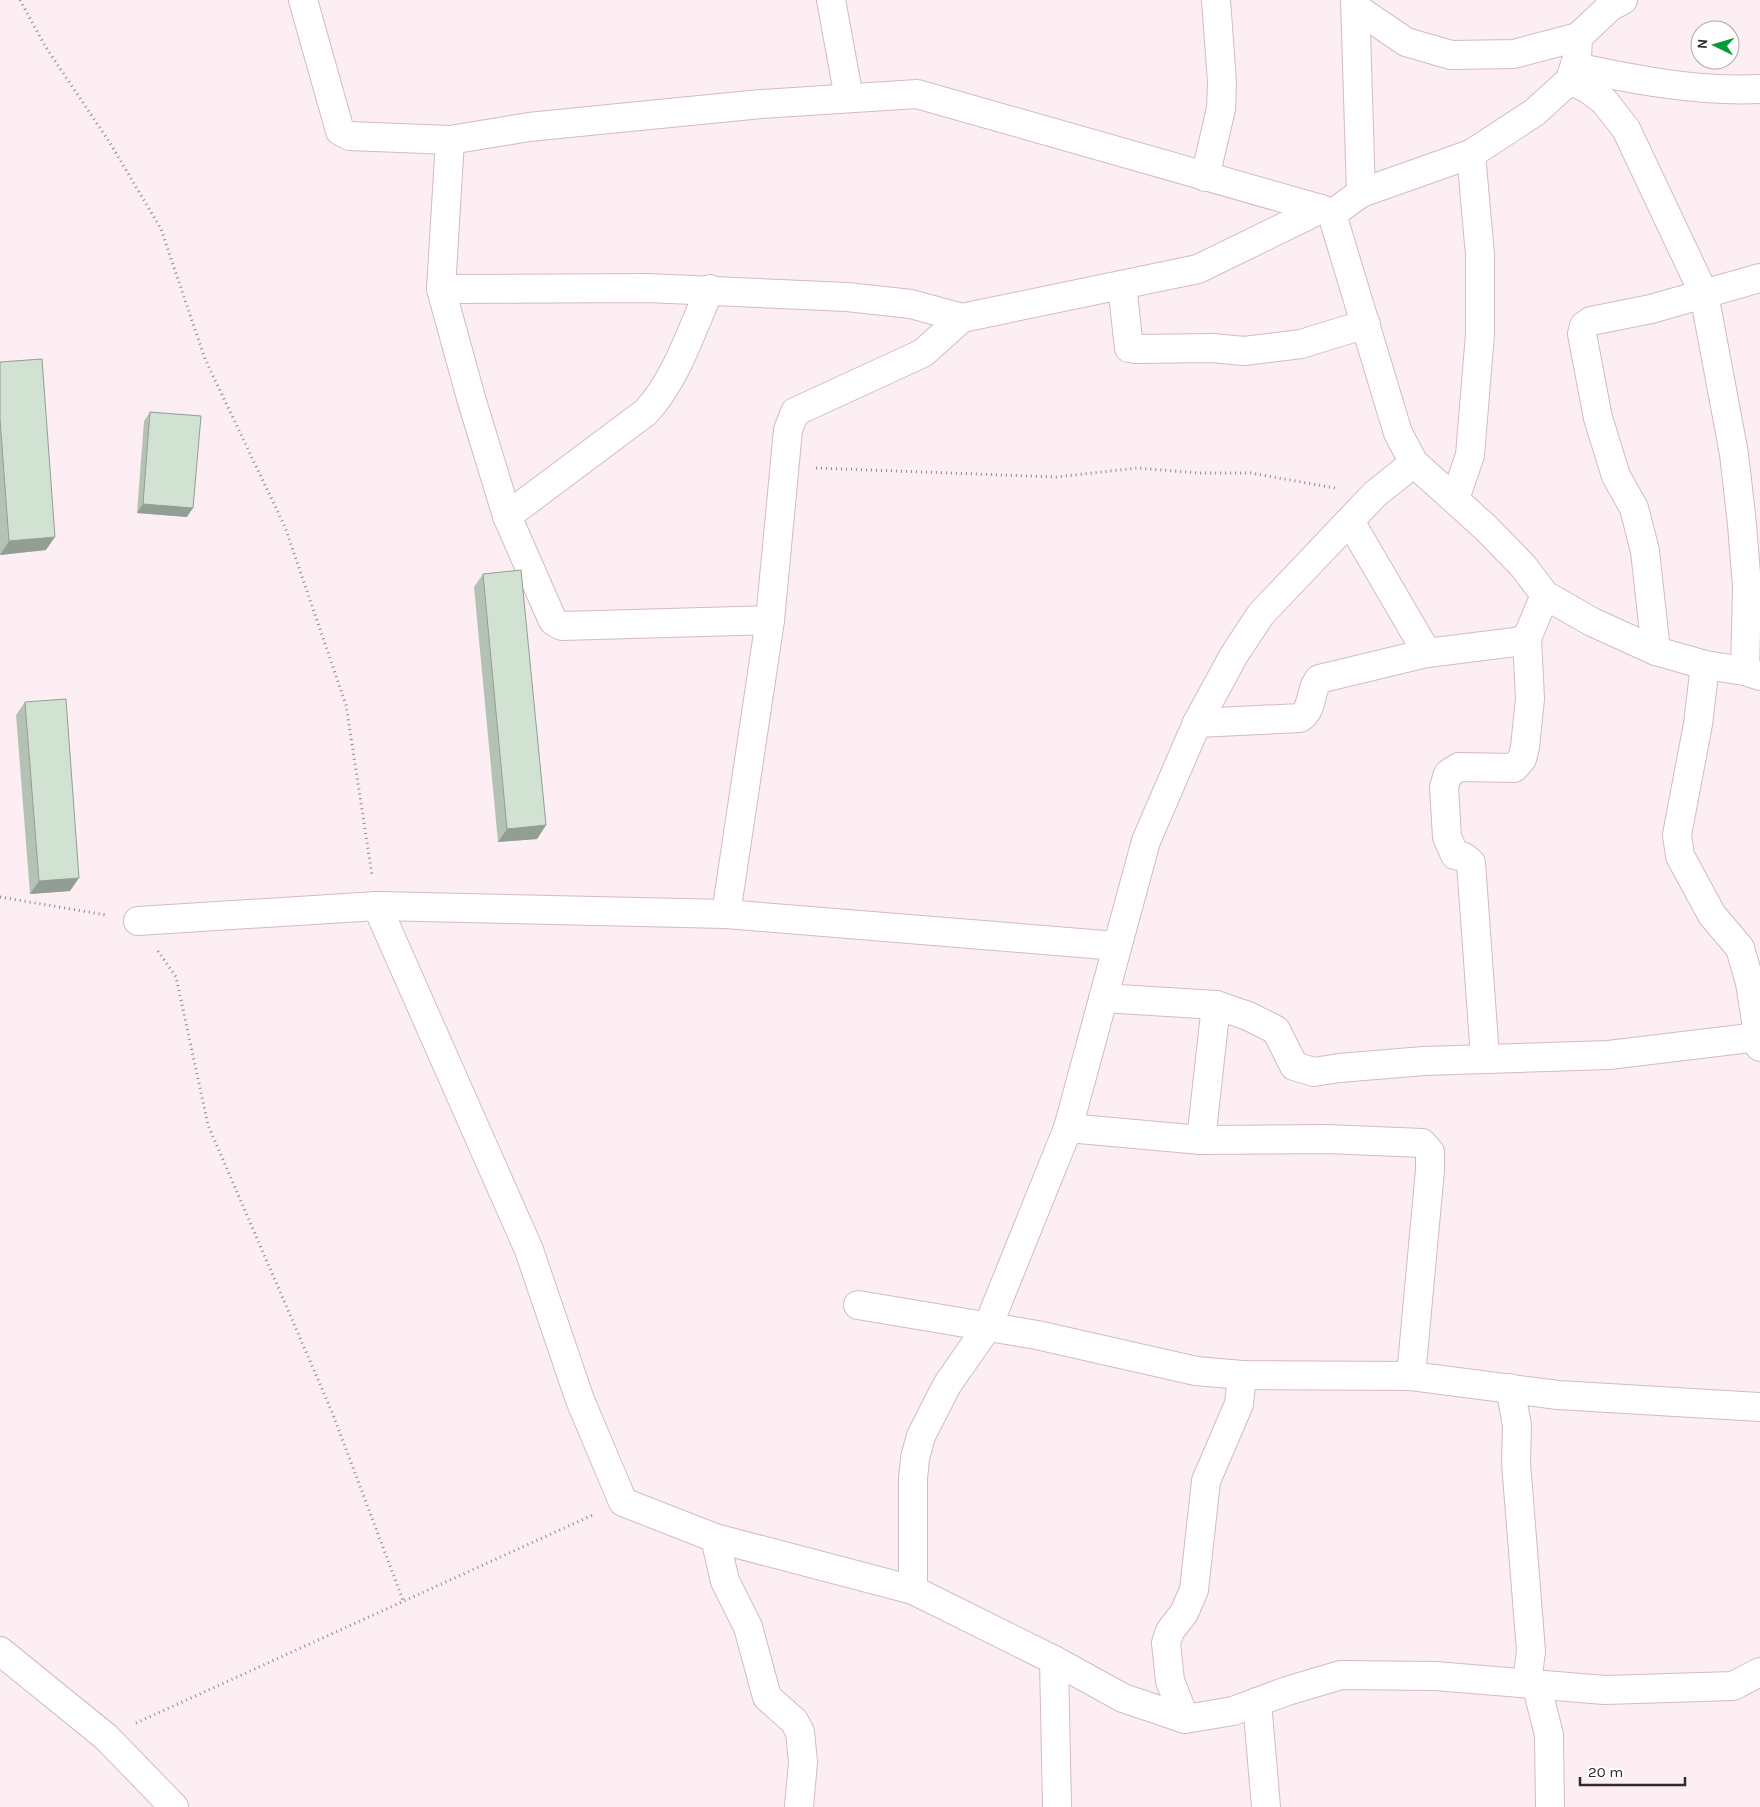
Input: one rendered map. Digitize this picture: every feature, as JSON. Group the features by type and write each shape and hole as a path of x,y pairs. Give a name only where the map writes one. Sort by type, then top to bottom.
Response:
{"street":[{"path":"304,0 340,131 349,136 450,140 529,127 849,98 917,94 1326,211"},
{"path":"831,0 849,98"},
{"path":"1205,176 1221,109 1222,82 1216,0"},
{"path":"1356,4 1406,42 1451,55 1514,54 1578,37 1610,6 1623,0"},
{"path":"1356,4 1361,193"},
{"path":"441,289 710,289 865,299 911,304 962,318 1198,269 1326,211 1361,193 1471,154 1535,112 1572,74 1578,37"},
{"path":"1326,211 1366,324 1398,434 1414,463 1455,499 1523,566 1545,595 1592,622 1656,650 1705,665 1753,674 1753,552 1704,294 1626,129 1604,101 1572,74"},
{"path":"1572,74 1712,88 1760,89"},
{"path":"450,140 441,289 470,398 507,516 553,621 562,626 770,620"},
{"path":"1455,499 1470,455 1480,334 1480,255 1471,154"},
{"path":"1656,650 1645,551 1634,508 1616,476 1598,418 1582,334 1584,326 1591,321 1651,309 1760,278"},
{"path":"1122,285 1129,348 1135,349 1212,348 1244,351 1301,344 1366,324"},
{"path":"507,516 646,412 671,377 710,289"},
{"path":"726,914 770,620 788,430 795,412 923,353 962,318"},
{"path":"913,1590 915,1458 921,1436 947,1385 988,1326 1068,1128 1146,841 1197,723 1234,655 1261,614 1376,494 1414,463"},
{"path":"1350,521 1427,653"},
{"path":"1486,1057 1471,863 1464,857 1455,855 1447,837 1444,787 1448,774 1459,767 1514,768 1522,759 1530,699 1528,638 1545,595"},
{"path":"1197,723 1300,718 1309,709 1315,683 1319,678 1427,653 1515,642 1528,638"},
{"path":"1103,998 1216,1005 1248,1016 1276,1030 1294,1066 1314,1072 1348,1067 1486,1057 1609,1055 1759,1042 1750,983 1740,948 1712,915 1680,856 1676,835 1698,724 1705,665"},
{"path":"377,906 530,1250 580,1400 623,1502 715,1538 913,1590 1054,1660 1123,1698 1185,1719 1233,1711 1341,1676 1435,1676 1605,1690 1733,1686 1760,1672"},
{"path":"138,920 377,906 726,914 1117,946"},
{"path":"1201,1140 1216,1005"},
{"path":"1068,1128 1201,1140 1336,1139 1422,1143 1430,1152 1430,1170 1411,1376"},
{"path":"858,1305 988,1326 1196,1371 1242,1375 1411,1376 1558,1395 1760,1407"},
{"path":"1185,1719 1170,1681 1166,1644 1170,1631 1184,1613 1194,1590 1206,1481 1238,1404 1242,1375"},
{"path":"1510,1388 1517,1425 1516,1464 1531,1651 1531,1683 1549,1735 1550,1807"},
{"path":"715,1538 725,1581 748,1627 767,1697 794,1722 800,1732 803,1762 799,1807"},
{"path":"0,1651 106,1737 174,1807"},
{"path":"1054,1660 1057,1807"},
{"path":"1257,1702 1266,1807"}],"path":[{"path":"20,0 45,46 110,143 161,228 205,359 285,526 346,705 377,906"},
{"path":"784,466 1056,477 1137,468 1199,473 1251,474 1376,494"},
{"path":"0,897 138,920 176,977 208,1125 332,1412 404,1603"},
{"path":"106,1737 623,1502"}],"building":[{"path":"42,359 55,537 9,541 0,419 0,362"},
{"path":"150,412 201,416 193,508 143,504"},
{"path":"521,570 546,825 507,829 483,574"},
{"path":"66,699 79,878 39,881 25,702"}]}
